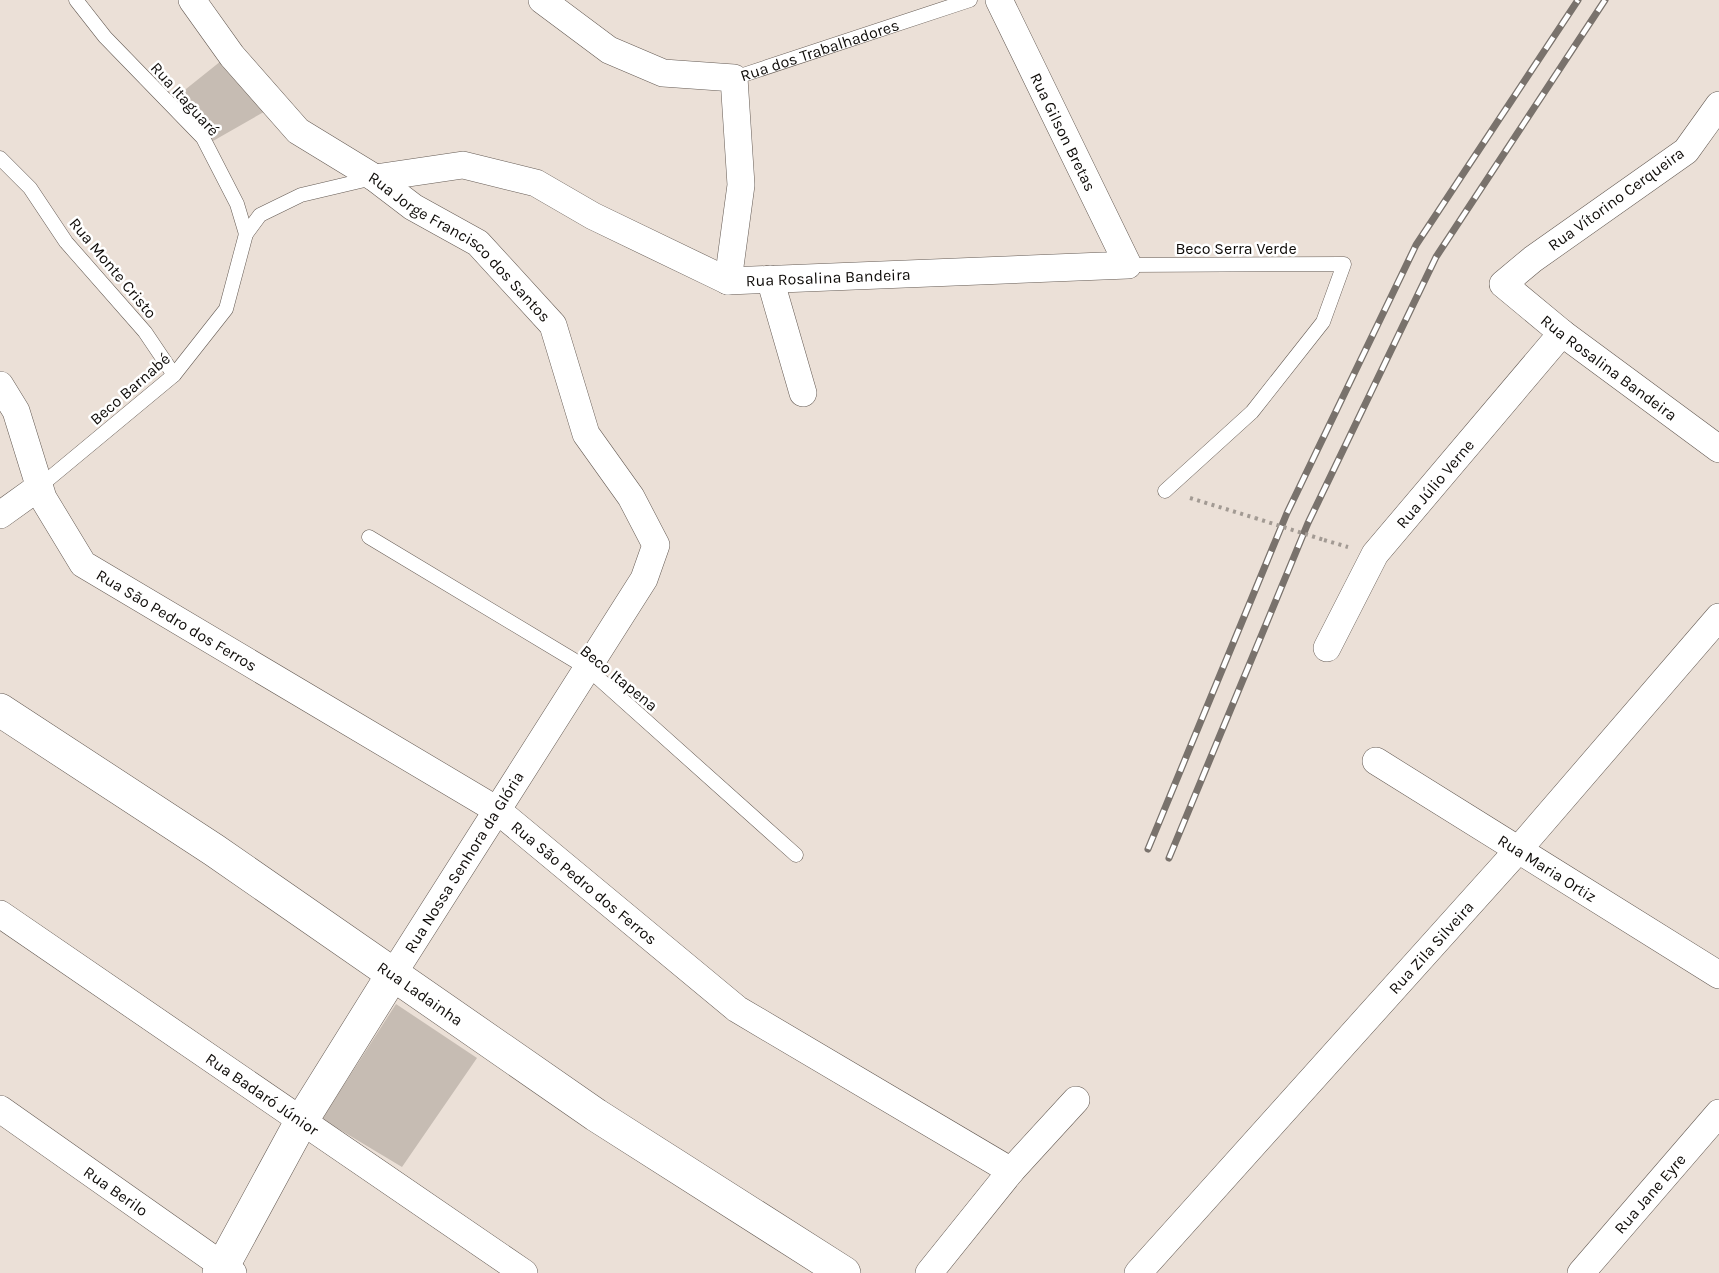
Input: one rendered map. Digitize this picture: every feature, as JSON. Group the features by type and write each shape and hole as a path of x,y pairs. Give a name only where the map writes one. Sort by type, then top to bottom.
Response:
{"street":[{"name":"Rua Jorge Francisco dos Santos","path":"192,0 232,56 298,131 375,178 413,207 478,243 553,325 586,434 631,497 656,546 644,579"},
{"name":"Rua dos Trabalhadores","path":"542,0 609,50 663,73 734,78"},
{"name":"Rua Gilson Bretas","path":"999,0 1128,265"},
{"path":"728,280 741,185 734,78"},
{"name":"Rua Vítorino Cerqueira","path":"1503,284 1533,259 1686,151 1719,105"},
{"name":"Rua Rosalina Bandeira","path":"375,178 463,165 536,183 593,216 728,280 1128,265"},
{"path":"770,279 804,393"},
{"name":"Rua Rosalina Bandeira","path":"1503,284 1562,333 1719,449"},
{"name":"Rua Júlio Verne","path":"1327,648 1375,554 1562,333"},
{"name":"Rua São Pedro dos Ferros","path":"0,385 16,411 43,498 83,564 497,810 737,1009 1011,1172"},
{"path":"0,515 39,487"},
{"name":"Rua Nossa Senhora da Glória","path":"225,1271 302,1120 644,579"},
{"name":"Rua Zila Silveira","path":"1138,1273 1519,849 1719,617"},
{"name":"Rua Ladainha","path":"0,710 214,850 597,1115 844,1273"},
{"name":"Rua Maria Ortiz","path":"1376,761 1719,975"},
{"name":"Rua Badaró Júnior","path":"0,914 524,1273"},
{"path":"929,1273 1011,1172 1076,1100"},
{"name":"Rua Berilo","path":"0,1109 225,1271"},
{"name":"Rua Jane Eyre","path":"1581,1273 1719,1113"}],"lane":[{"name":"Rua Itaguaré","path":"76,0 105,37 203,138 237,204 246,234"},
{"name":"Rua dos Trabalhadores","path":"734,78 970,0"},
{"name":"Rua Monte Cristo","path":"0,158 30,188 66,242 145,332 174,375"},
{"name":"Beco Barnabé","path":"39,487 174,375 226,309 246,234 260,215 301,195 375,178"},
{"name":"Beco Serra Verde","path":"1128,265 1344,264 1323,322 1252,412 1164,490"},
{"name":"Beco Itapena","path":"369,537 587,668 796,855"}],"path":[{"path":"1164,490 1324,540"}],"building":[{"path":"226,57 269,109 213,141 176,97"},
{"path":"396,1004 477,1058 402,1167 322,1119"}],"railway":[{"path":"1148,849 1287,513 1416,245 1578,0"},
{"path":"1169,858 1308,523 1436,257 1605,0"}]}
